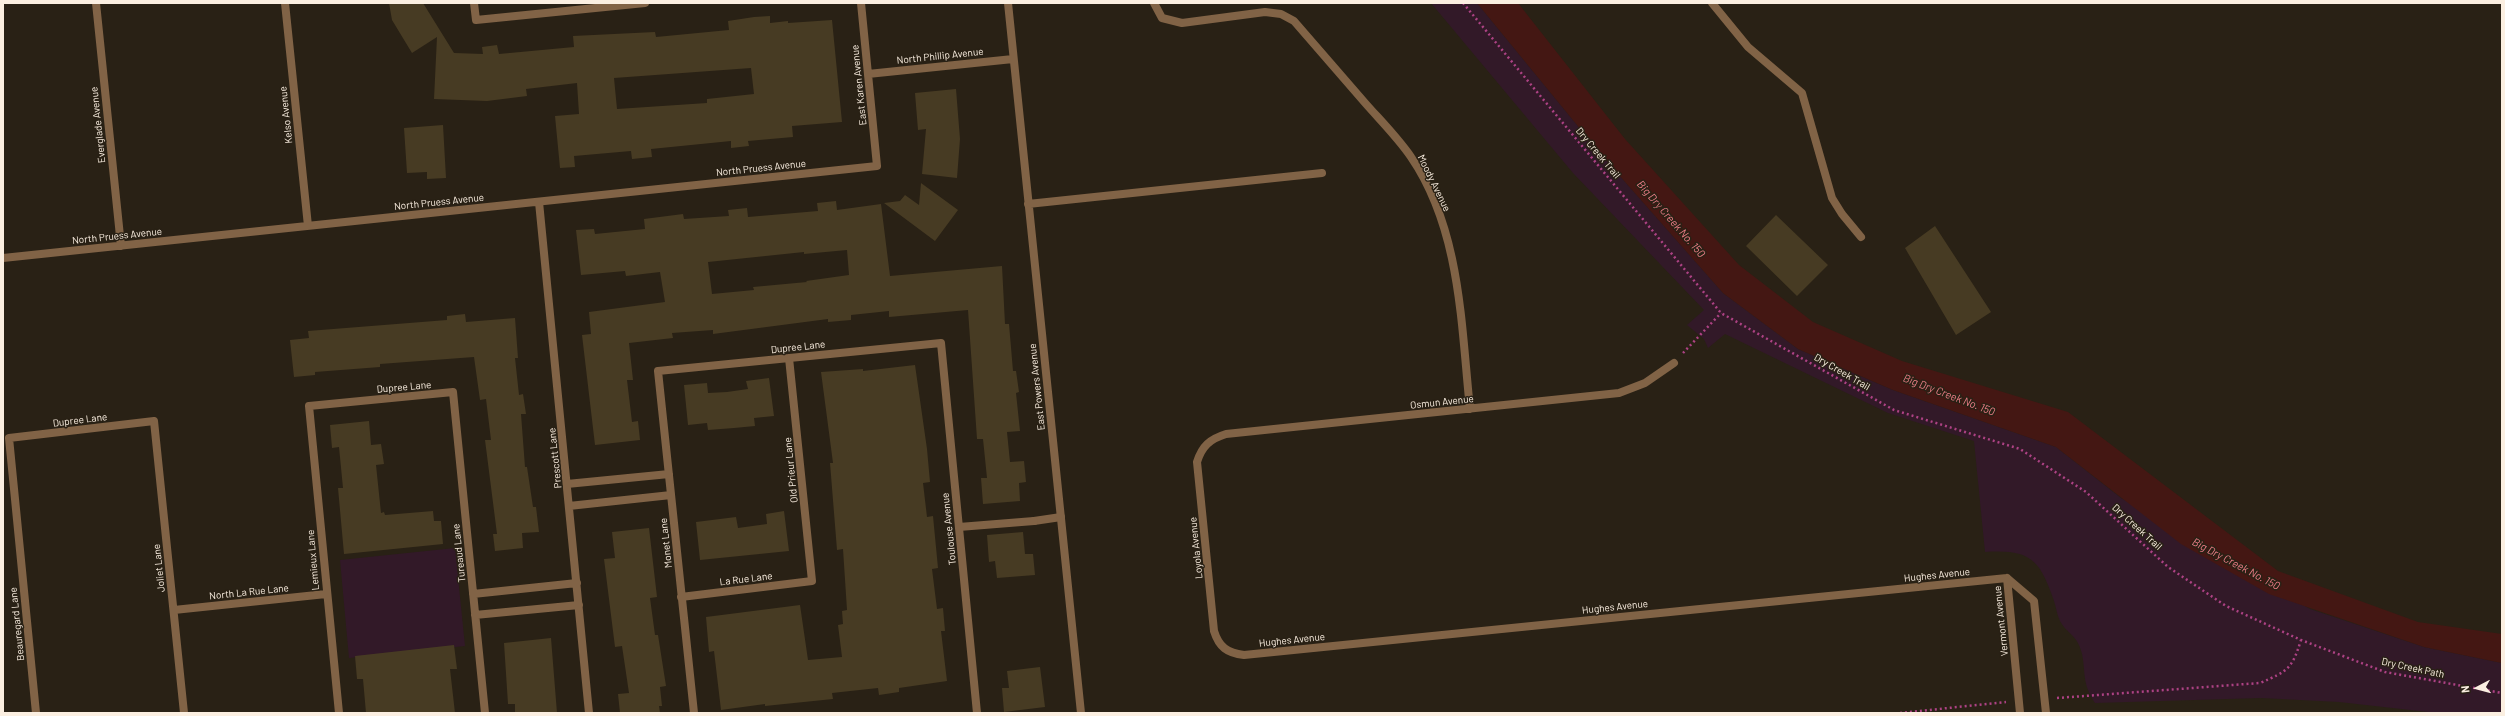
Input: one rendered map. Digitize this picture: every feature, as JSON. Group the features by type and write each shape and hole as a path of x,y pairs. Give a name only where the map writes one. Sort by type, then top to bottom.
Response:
{"street":[{"name":"Everglade Avenue","path":"96,3 121,246"},
{"name":"Kelso Avenue","path":"285,3 308,226"},
{"path":"474,3 476,20 645,3"},
{"name":"East Karen Avenue","path":"861,3 877,166"},
{"name":"East Powers Avenue","path":"1008,3 1081,713"},
{"name":"Moody Avenue","path":"1154,3 1162,18 1182,23 1266,12 1281,14 1294,21 1395,136 1411,158 1425,183 1440,217 1457,282 1470,409"},
{"path":"1712,3 1748,47 1802,93 1832,198 1842,214 1861,237"},
{"name":"North Phillip Avenue","path":"868,74 1013,59"},
{"name":"North Pruess Avenue","path":"3,258 877,166"},
{"path":"1028,204 1322,173"},
{"name":"Prescott Lane","path":"539,202 589,713"},
{"name":"Dupree Lane","path":"658,371 941,343"},
{"name":"Toulouse Avenue","path":"941,343 977,713"},
{"name":"Old Prieur Lane","path":"789,358 812,581"},
{"name":"Osmun Avenue","path":"1206,444 1226,434 1618,393 1645,383 1674,363"},
{"name":"Monet Lane","path":"658,371 694,713"},
{"name":"Dupree Lane","path":"309,406 453,392"},
{"name":"Tureaud Lane","path":"453,392 485,713"},
{"name":"Lemieux Lane","path":"309,406 326,594 339,713"},
{"name":"Dupree Lane","path":"9,438 154,421"},
{"name":"Joliet Lane","path":"154,421 184,713"},
{"name":"Beauregard Lane","path":"9,438 36,713"},
{"name":"Loyola Avenue","path":"1206,444 1200,451 1197,462 1214,631 1217,642 1224,650"},
{"path":"567,484 668,474"},
{"path":"569,506 671,495"},
{"path":"959,527 1061,518"},
{"name":"Hughes Avenue","path":"1224,650 1244,654 2007,578"},
{"name":"Vermont Avenue","path":"2007,578 2034,601 2046,713"},
{"name":"Vermont Avenue","path":"2007,578 2020,713"},
{"name":"La Rue Lane","path":"681,597 812,581"},
{"path":"473,594 576,583"},
{"name":"North La Rue Lane","path":"174,610 326,594"},
{"path":"475,615 579,605"}],"path":[{"name":"Dry Creek Trail","path":"1463,3 1721,313 1894,410 2020,449 2056,470 2086,492 2168,567 2226,606 2301,640"},
{"path":"1674,363 1721,313"},
{"path":"2045,698 2260,683 2284,673 2295,658 2301,640"},
{"name":"Dry Creek Path","path":"2301,640 2385,672 2502,693"},
{"path":"1900,713 2019,700"}],"shaded area":[{"path":"1431,3 1477,3 1604,158 1723,293 1798,349 1893,390 2056,447 2121,498 2310,609 2424,647 2502,663 2502,713 2437,713 2339,702 2261,698 2095,703 2086,684 2082,654 2078,643 2060,621 2049,587 2038,567 2032,560 2023,555 2001,552 1985,552 1974,441 1888,413 1725,334 1708,348 1704,339 1687,325 1704,310 1573,173"},
{"path":"455,548 465,646 349,658 340,560"}],"water":[{"name":"Big Dry Creek No. 150","path":"1477,3 1518,3 1625,139 1739,265 1813,322 1902,361 2068,412 2278,571 2418,622 2502,634 2502,663 2424,647 2269,594 2181,544 2056,447 1893,390 1798,349 1723,293 1604,158"}],"building":[{"path":"389,3 423,3 454,53 483,54 482,47 497,45 499,54 574,47 573,36 655,32 656,37 729,30 728,21 754,17 770,16 770,23 832,20 842,122 792,126 793,137 748,141 749,146 731,148 731,141 651,149 652,157 632,159 631,151 574,156 575,167 560,168 555,116 579,114 577,83 526,89 527,96 487,101 434,99 437,37 412,53 392,20","holes":["751,68 754,94 707,99 707,103 617,109 614,78"]},
{"path":"956,89 960,139 957,178 922,174 926,129 918,130 915,93"},
{"path":"443,125 446,178 427,179 427,172 407,173 404,128"},
{"path":"921,183 958,210 935,241 884,203 900,201 905,195 919,205"},
{"path":"836,201 837,210 881,204 890,276 1002,266 1005,324 1009,324 1013,371 1016,371 1019,392 1016,393 1020,431 1007,432 1010,462 1024,461 1026,482 1019,483 1020,501 983,504 981,478 987,478 983,439 977,439 968,310 889,317 889,311 851,315 851,320 828,322 828,319 713,334 713,330 672,333 673,338 629,343 633,380 627,380 632,422 638,421 640,440 595,445 582,335 591,334 589,312 665,302 660,272 626,276 625,271 581,275 576,230 594,229 595,234 645,229 644,219 683,214 684,219 729,216 728,210 747,208 748,217 818,211 817,203","holes":["847,250 849,275 806,281 807,282 753,287 754,290 712,294 708,262 804,252 804,254"]},
{"path":"1776,215 1828,265 1797,296 1746,246"},
{"path":"1935,226 1991,312 1956,335 1905,248"},
{"path":"465,314 466,322 515,318 518,358 515,358 519,395 523,394 526,414 521,414 525,467 527,467 533,507 536,507 539,532 522,533 523,548 495,551 493,534 497,534 485,440 491,440 486,399 480,400 474,357 380,364 380,367 315,372 315,375 294,377 290,340 309,338 308,331 447,320 447,316"},
{"path":"915,365 927,449 930,482 923,483 927,517 933,516 938,568 932,569 937,609 943,608 945,631 941,631 947,681 899,688 899,692 879,695 878,688 832,693 833,699 765,706 765,704 721,710 714,651 709,652 706,617 800,605 808,660 842,657 838,625 843,624 842,611 847,610 843,549 837,550 830,463 833,463 821,372 863,369 863,371"},
{"path":"769,378 774,416 754,418 755,426 708,430 707,423 688,425 684,385 707,383 708,393 727,392 748,389 746,381"},
{"path":"369,421 371,445 381,444 384,464 376,465 381,513 384,512 385,515 433,511 434,521 441,521 443,544 344,554 338,488 343,488 339,447 332,448 330,425"},
{"path":"784,511 789,551 700,560 696,522 736,517 738,528 767,524 766,514"},
{"path":"649,528 657,597 650,598 655,635 658,635 666,686 660,687 662,706 659,706 660,713 620,713 618,694 629,693 622,646 615,647 604,559 615,558 612,532"},
{"path":"1023,532 1025,554 1033,554 1035,575 997,578 995,561 989,562 987,535"},
{"path":"551,638 557,713 515,713 515,704 508,704 504,643"},
{"path":"454,645 457,669 450,669 455,713 366,713 363,679 357,679 355,656"},
{"path":"1040,667 1045,707 1004,712 1002,688 1009,688 1007,671"}]}
